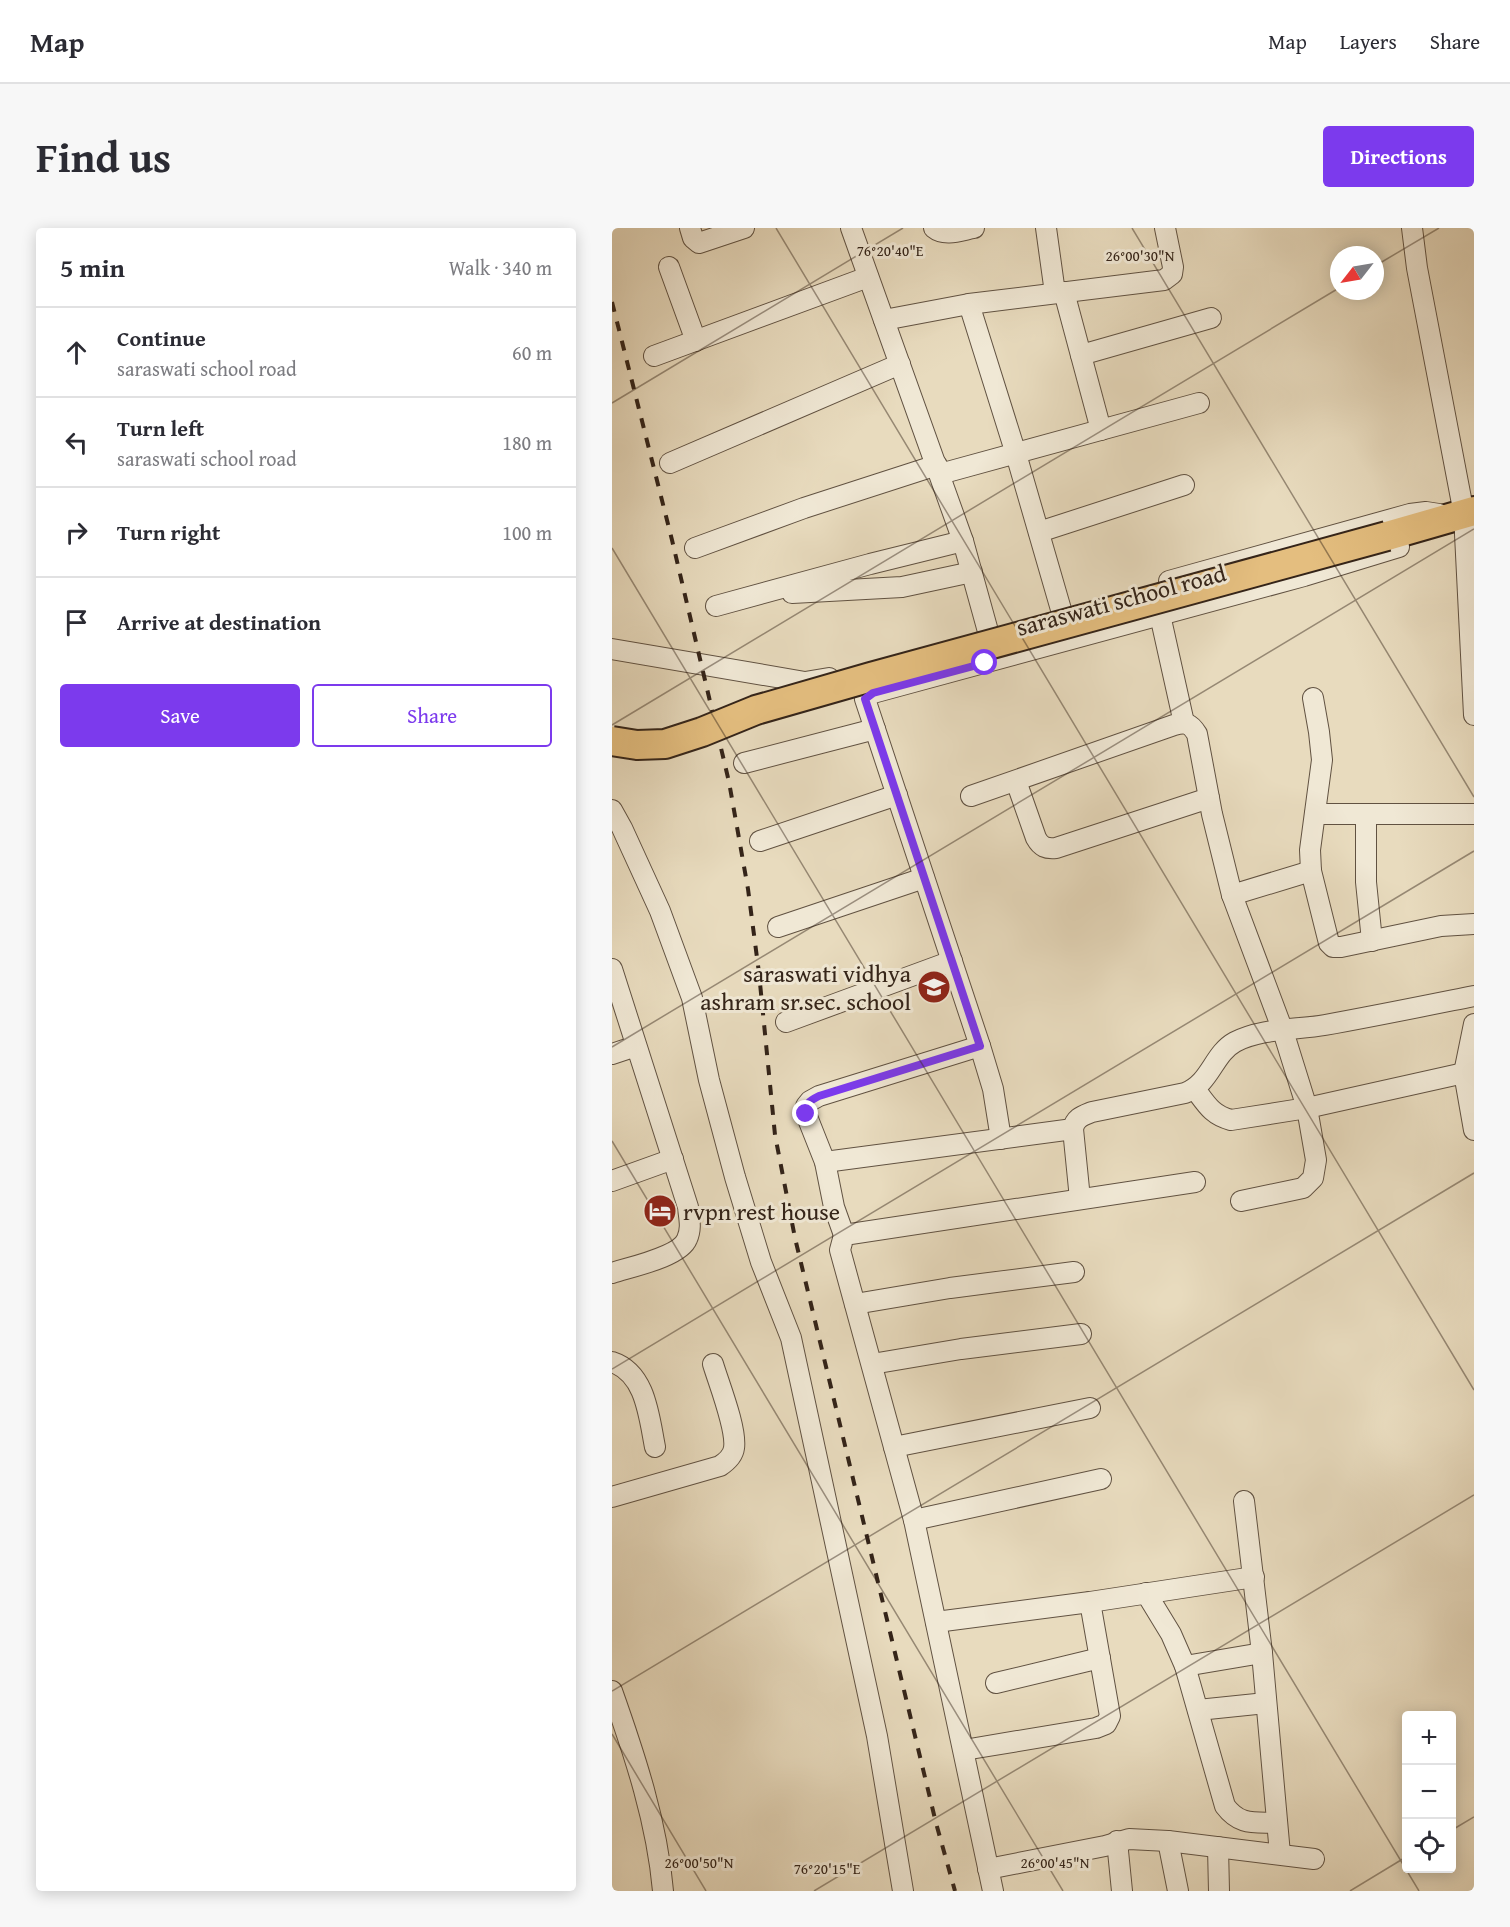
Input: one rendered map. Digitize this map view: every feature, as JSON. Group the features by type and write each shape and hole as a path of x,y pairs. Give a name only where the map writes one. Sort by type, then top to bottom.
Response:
{"highway":[{"path":"612,741 637,745 665,744 756,710 1461,515"}],"street":[{"path":"690,228 693,238 699,243 744,228"},
{"path":"851,228 963,541 988,635"},
{"path":"934,228 947,233 974,228"},
{"path":"1046,228 1060,292 1081,355 1101,430"},
{"path":"884,320 969,304 1164,280 1172,274 1173,267 1165,228"},
{"path":"1412,228 1419,280 1461,515 1474,715"},
{"path":"669,267 696,341"},
{"path":"654,356 868,277"},
{"path":"969,304 1062,613"},
{"path":"1081,355 1211,318"},
{"path":"670,463 900,364"},
{"path":"695,548 804,508 939,470 1016,454 1199,403"},
{"path":"1039,532 1184,485"},
{"path":"614,643 805,682 857,673 1241,560 1410,514 1426,512 1461,515"},
{"name":"saraswati school road","path":"1001,1139 993,1089 980,1046 865,699 873,693 1304,576 1422,540 1461,515"},
{"path":"716,606 963,541"},
{"path":"772,591 793,593 902,587 972,572"},
{"path":"1160,615 1185,723"},
{"path":"1313,698 1322,760 1310,850 1311,871 1329,943 1333,947 1341,947 1441,926 1474,924"},
{"path":"971,796 1185,723 1192,726 1197,734 1209,798 1232,895 1283,1030 1307,1108 1316,1160 1313,1178 1303,1188 1241,1201"},
{"path":"744,763 875,729"},
{"path":"1016,781 1036,838 1040,845 1048,848 1056,848 1209,798"},
{"path":"760,842 897,795"},
{"path":"612,810 660,911 692,998 735,1177 761,1262 792,1338 877,1736 903,1891"},
{"path":"1315,814 1474,814"},
{"path":"1366,814 1366,882 1372,941"},
{"path":"1232,895 1311,871"},
{"path":"778,927 924,878"},
{"path":"786,1022 952,961"},
{"path":"612,969 688,1206 691,1227 686,1242 670,1254 612,1273"},
{"path":"1080,1199 1073,1129 1074,1122 1081,1116 1196,1089 1221,1055 1233,1043 1248,1037 1283,1030 1323,1026 1474,996"},
{"path":"1474,1024 1469,1061 1474,1130"},
{"path":"612,1054 636,1046"},
{"path":"980,1046 810,1101 806,1106 806,1114 825,1162 834,1207 844,1235 840,1250 914,1520 993,1891"},
{"path":"1196,1089 1210,1110 1220,1117 1231,1120 1307,1108 1469,1061"},
{"path":"825,1162 1073,1129"},
{"path":"612,1181 673,1159"},
{"path":"844,1235 1195,1182"},
{"path":"855,1304 950,1288 1074,1272"},
{"path":"872,1364 961,1349 1081,1334"},
{"path":"612,1362 623,1366 635,1378 646,1403 655,1447"},
{"path":"612,1497 720,1466 727,1461 734,1449 733,1430 713,1364"},
{"path":"894,1447 1090,1408"},
{"path":"914,1520 1101,1479"},
{"path":"1244,1501 1262,1653 1280,1854"},
{"path":"936,1622 1254,1577"},
{"path":"1146,1593 1171,1634 1185,1666 1225,1806 1233,1816 1242,1821 1277,1823"},
{"path":"964,1750 1096,1728 1106,1724 1110,1716 1090,1602"},
{"path":"1185,1666 1262,1653"},
{"path":"996,1683 1100,1658"},
{"path":"612,1691 653,1821 663,1891"},
{"path":"1198,1710 1266,1703"},
{"path":"988,1869 1106,1846 1129,1839 1168,1841 1314,1858"},
{"path":"1117,1841 1122,1891"},
{"path":"1168,1841 1178,1891"},
{"path":"1218,1847 1219,1891"}],"railway":[{"path":"612,302 672,540 729,782 748,889 759,973 775,1135 795,1238 936,1823 955,1891"}],"place":[{"name":"saraswati vidhya ashram sr.sec. school","path":"934,987"},
{"name":"rvpn rest house","path":"660,1211"}],"route":[{"path":"806,1114 806,1106 819,1096 980,1046 865,699 873,693 985,663"}]}
